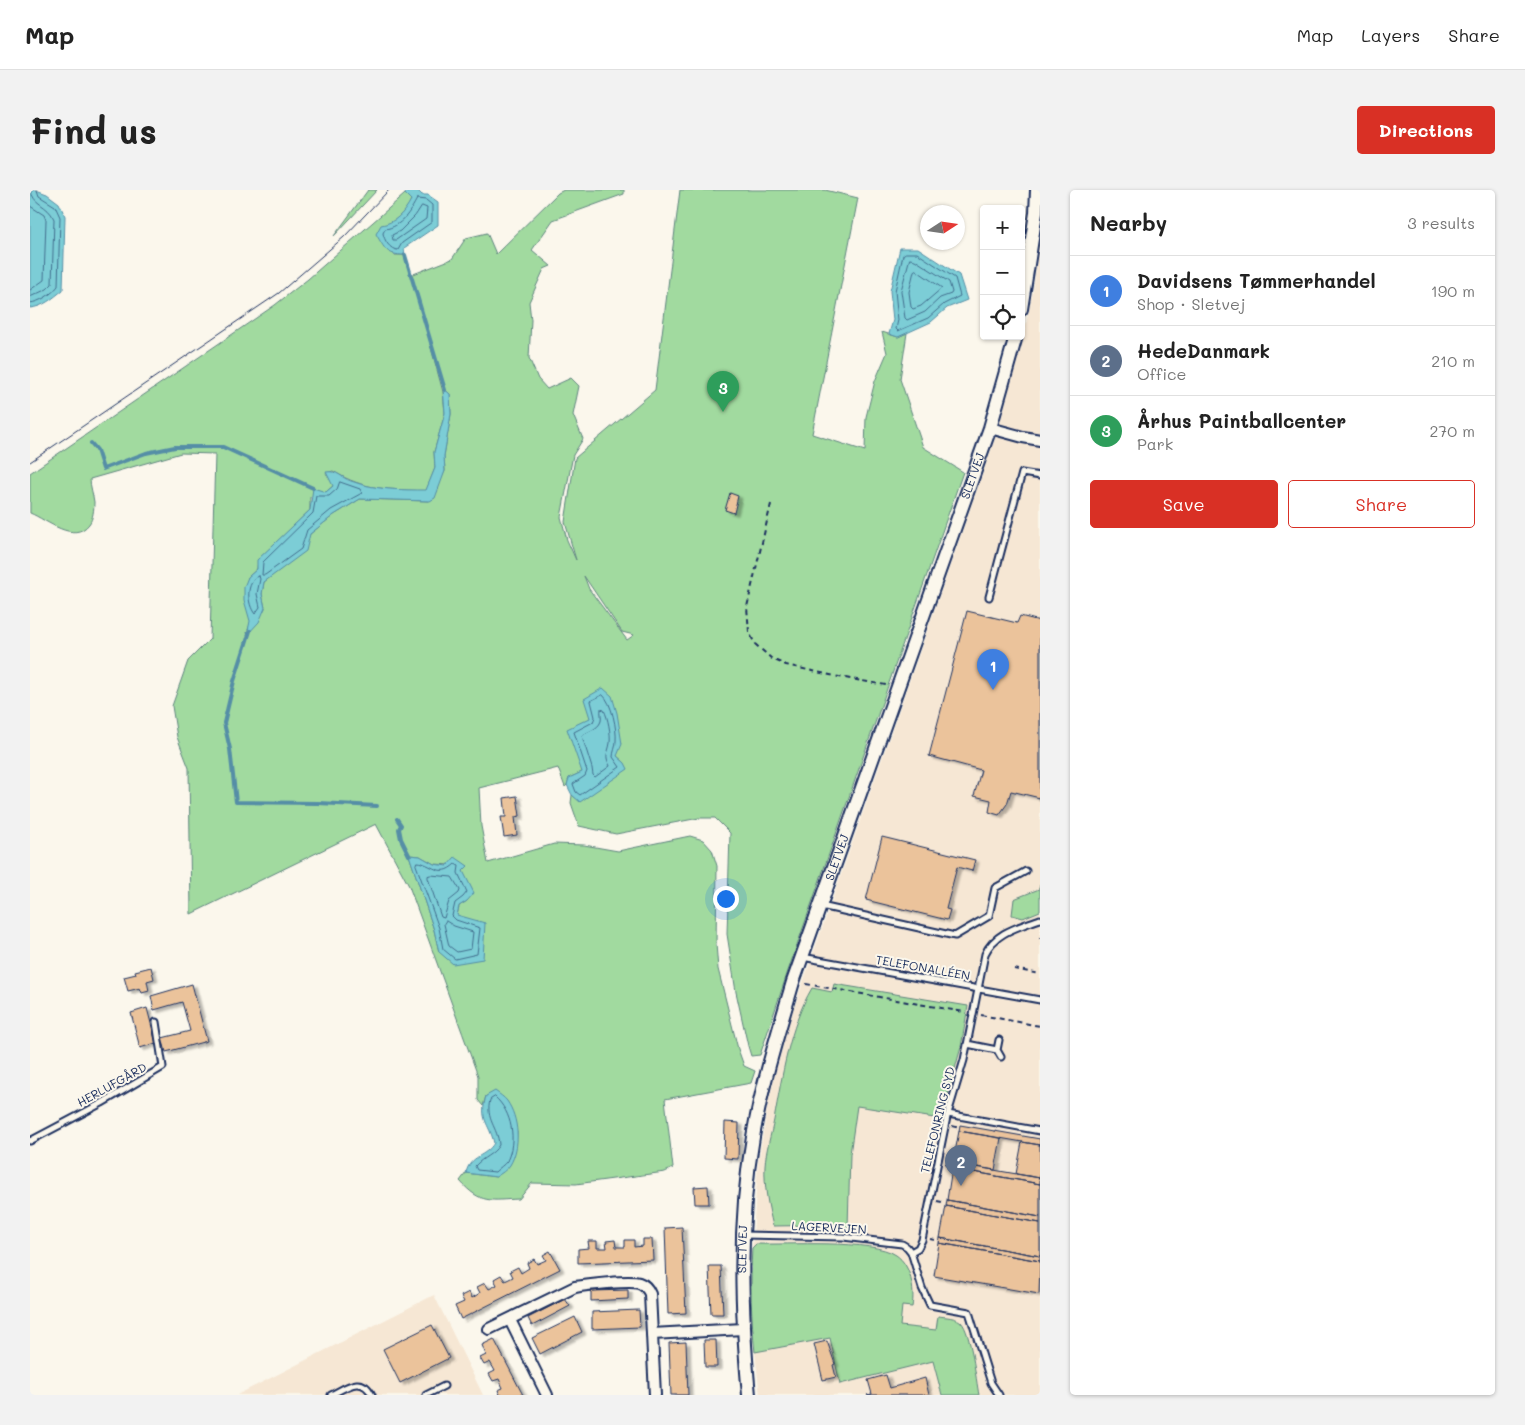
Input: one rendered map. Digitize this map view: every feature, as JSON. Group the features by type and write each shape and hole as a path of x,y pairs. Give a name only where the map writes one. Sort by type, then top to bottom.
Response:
{"street":[{"path":"1024,295 1038,213 1037,190"},
{"name":"SLETVEJ","path":"749,1395 743,1329 743,1235 749,1162 767,1069 793,982 990,428 1015,340"},
{"path":"990,428 1040,440"},
{"path":"489,1329 575,1287 586,1284 638,1283 647,1288 650,1294 655,1395"},
{"path":"510,1320 547,1395"},
{"path":"652,1334 743,1329"}],"lane":[{"path":"989,597 1022,473 1040,476"},
{"path":"820,906 955,936 989,916 995,888 1026,871"},
{"name":"TELEFONRING SYD","path":"911,1252 918,1248 922,1240 948,1114 967,1044 985,954 1000,936 1040,919"},
{"name":"TELEFONALLÉEN","path":"802,957 1040,1000"},
{"name":"HERLUFGÅRD","path":"30,1140 102,1103 163,1067 156,1022"},
{"path":"998,1040 997,1050 1001,1057"},
{"path":"967,1044 997,1050"},
{"path":"948,1114 1040,1131"},
{"name":"LAGERVEJEN","path":"743,1235 843,1237 902,1244 911,1252"},
{"path":"911,1252 922,1288 930,1305 969,1312 991,1383 999,1395"},
{"path":"331,1395 351,1385 361,1383 368,1387 372,1395"},
{"path":"426,1395 444,1386"}],"path":[{"path":"771,504 747,607 748,632 755,644 772,659 786,665 898,688"},
{"path":"1014,969 1040,974"},
{"path":"793,982 1040,1026"}],"shaded area":[{"path":"1040,237 1040,1395 760,1395 752,1328 751,1264 758,1163 768,1104 776,1071 790,1019 997,433 1023,340 1025,340 1025,329 1033,290"},
{"path":"434,1295 483,1395 237,1395"}],"green space":[{"path":"368,190 377,190 334,236"},
{"path":"564,190 624,190 624,194 553,220 532,250 551,266 544,269 529,302 531,320 529,358 538,379 547,389 571,378 579,386 573,415 583,439 573,455 561,517 567,540 576,560 565,522 575,458 655,390 680,190 825,190 858,198 812,434 865,451 866,417 875,381 887,353 882,332 898,337 907,333 900,379 923,447 963,472 760,1055 751,1056 748,1046 736,992 727,934 730,833 715,818 699,818 616,834 579,826 571,803 572,795 580,801 625,763 617,756 590,718 582,772 569,778 565,787 558,768 479,788 481,826 488,863 554,844 584,845 618,851 690,836 703,840 712,850 717,866 716,944 718,969 744,1066 755,1071 751,1083 665,1099 673,1168 665,1172 576,1184 532,1183 519,1199 494,1200 481,1198 467,1189 460,1181 466,1173 496,1177 507,1167 513,1158 517,1132 486,1096 483,1106 478,1100 478,1076 409,886 376,824 191,914 189,768 177,737 172,706 188,661 210,639 215,454 181,453 90,479 94,502 92,517 89,524 83,530 76,532 60,529 30,513 30,473 275,305 308,279 405,194 411,200 407,209 392,223 394,255 405,255 411,275 452,259 466,238 487,233 496,254 558,193","holes":["430,344 445,390 450,394 451,414 444,456 445,471 429,501 360,499 334,515 310,534 284,566 264,582 262,594 265,608 247,633 251,621 248,577 257,569 258,560 310,510 310,497 326,492 334,485 326,473 333,471 345,478 378,488 426,491 435,468 434,452 445,413 443,392","584,576 622,632 634,635 627,640 589,589","409,855 420,856 434,864 468,866 463,871 467,901 459,906 457,916 439,952 434,930"]},
{"path":"1040,885 1040,911 1023,918 1012,915 1014,899 1039,889"},
{"path":"834,984 968,1006 961,1047 941,1119 857,1106 850,1154 848,1228 844,1225 773,1226 765,1181 765,1165 787,1052 797,1019 812,988 832,992"},
{"path":"756,1244 850,1245 885,1250 896,1255 901,1259 908,1271 913,1293 912,1307 902,1306 900,1326 936,1330 938,1316 959,1320 965,1327 968,1336 979,1395 942,1395 933,1361 840,1384 830,1338 755,1352 751,1274 752,1248"}],"water":[{"path":"30,190 47,194 59,203 65,216 63,290 44,304 30,308"},
{"path":"408,190 417,190 422,195 428,195 438,202 438,225 404,248 405,255 394,254 384,247 376,234 381,225 395,220 405,209 411,200 405,194"},
{"path":"900,248 918,248 959,275 967,300 947,308 931,322 898,337 889,334 893,320 890,291"},
{"path":"443,388 450,394 451,414 444,456 445,471 435,498 430,501 360,499 334,515 310,534 306,551 264,582 262,594 265,608 259,622 247,635 250,621 244,600 244,587 248,577 257,569 257,560 310,510 313,488 326,492 333,486 326,472 334,472 348,480 379,488 426,490 435,468 434,452 445,413"},
{"path":"603,688 612,696 617,713 622,744 617,756 625,763 628,769 580,802 572,795 567,785 569,778 582,772 567,729 590,718 584,699"},
{"path":"409,855 420,856 434,864 447,866 455,857 468,866 463,871 474,893 459,906 457,915 485,923 483,959 453,964 439,952 434,930"},
{"path":"495,1091 507,1101 514,1116 517,1141 514,1158 509,1167 496,1177 466,1173 471,1163 491,1148 494,1143 484,1116 484,1104 486,1096"}],"building":[{"path":"730,493 738,496 734,513 725,510"},
{"path":"967,611 1017,623 1020,616 1040,621 1040,798 1011,791 1007,804 999,815 989,812 991,800 974,796 981,770 929,756"},
{"path":"517,796 520,816 515,817 517,835 504,837 501,817 506,817 504,798"},
{"path":"882,837 975,860 972,871 957,867 946,909 950,910 947,920 866,900"},
{"path":"151,967 154,979 147,981 149,991 142,993 140,988 128,991 124,977 136,974 135,971"},
{"path":"192,984 207,1041 166,1052 162,1038 190,1031 182,1002 154,1010 151,996"},
{"path":"147,1008 156,1043 140,1048 131,1013"},
{"path":"725,1122 739,1123 738,1159 724,1158"},
{"path":"960,1125 1040,1139 1040,1145 959,1131"},
{"path":"959,1131 1001,1138 995,1170 953,1163"},
{"path":"1022,1142 1040,1145 1040,1178 1016,1174"},
{"path":"953,1163 1040,1178 1040,1184 952,1168"},
{"path":"952,1168 1040,1184 1040,1217 947,1200"},
{"path":"708,1186 709,1204 695,1204 694,1187"},
{"path":"947,1200 1040,1217 1040,1223 946,1206"},
{"path":"946,1206 1040,1223 1040,1256 940,1238"},
{"path":"682,1227 686,1313 668,1314 665,1228"},
{"path":"940,1238 1040,1256 1040,1261 939,1243"},
{"path":"643,1239 652,1239 653,1260 578,1263 578,1249 589,1248 588,1241 597,1241 597,1248 607,1248 606,1241 615,1240 616,1247 625,1247 625,1240 634,1240 634,1247 643,1246"},
{"path":"939,1243 1040,1261 1039,1294 934,1276"},
{"path":"550,1251 560,1269 461,1319 455,1306 464,1302 461,1296 469,1292 472,1298 480,1293 477,1287 485,1283 489,1289 497,1285 494,1279 501,1275 505,1281 513,1277 510,1271 518,1267 521,1273 529,1268 527,1263 534,1259 537,1264 546,1260 543,1255"},
{"path":"709,1266 721,1266 723,1314 711,1314"},
{"path":"628,1290 628,1299 591,1301 591,1291"},
{"path":"565,1299 570,1306 532,1326 528,1318"},
{"path":"639,1310 640,1327 592,1329 592,1312"},
{"path":"575,1317 582,1332 540,1354 532,1338"},
{"path":"432,1325 449,1358 400,1383 383,1349"},
{"path":"494,1339 523,1395 500,1395 498,1390 503,1388 499,1379 493,1381 489,1374 495,1371 490,1362 484,1365 480,1358 486,1355 482,1345"},
{"path":"704,1340 716,1340 717,1367 705,1367"},
{"path":"827,1341 835,1364 833,1365 836,1377 823,1380 814,1344"},
{"path":"686,1342 688,1395 671,1395 669,1343"},
{"path":"886,1375 890,1388 925,1378 929,1395 867,1395 872,1394 868,1380"}],"waterway":[{"path":"405,255 445,390"},
{"path":"91,443 97,450 103,469 146,453 175,447 223,447 313,488"},
{"path":"250,631 234,681 224,723 230,749 236,802 377,806"},
{"path":"397,819 401,825 399,829 401,839 409,855"}],"tram line":[{"path":"30,462 279,293 344,237 389,190"}],"place":[{"name":"Århus Paintballcenter","path":"723,412"},
{"name":"Davidsens Tømmerhandel","path":"993,690"},
{"name":"HedeDanmark","path":"961,1186"}]}
